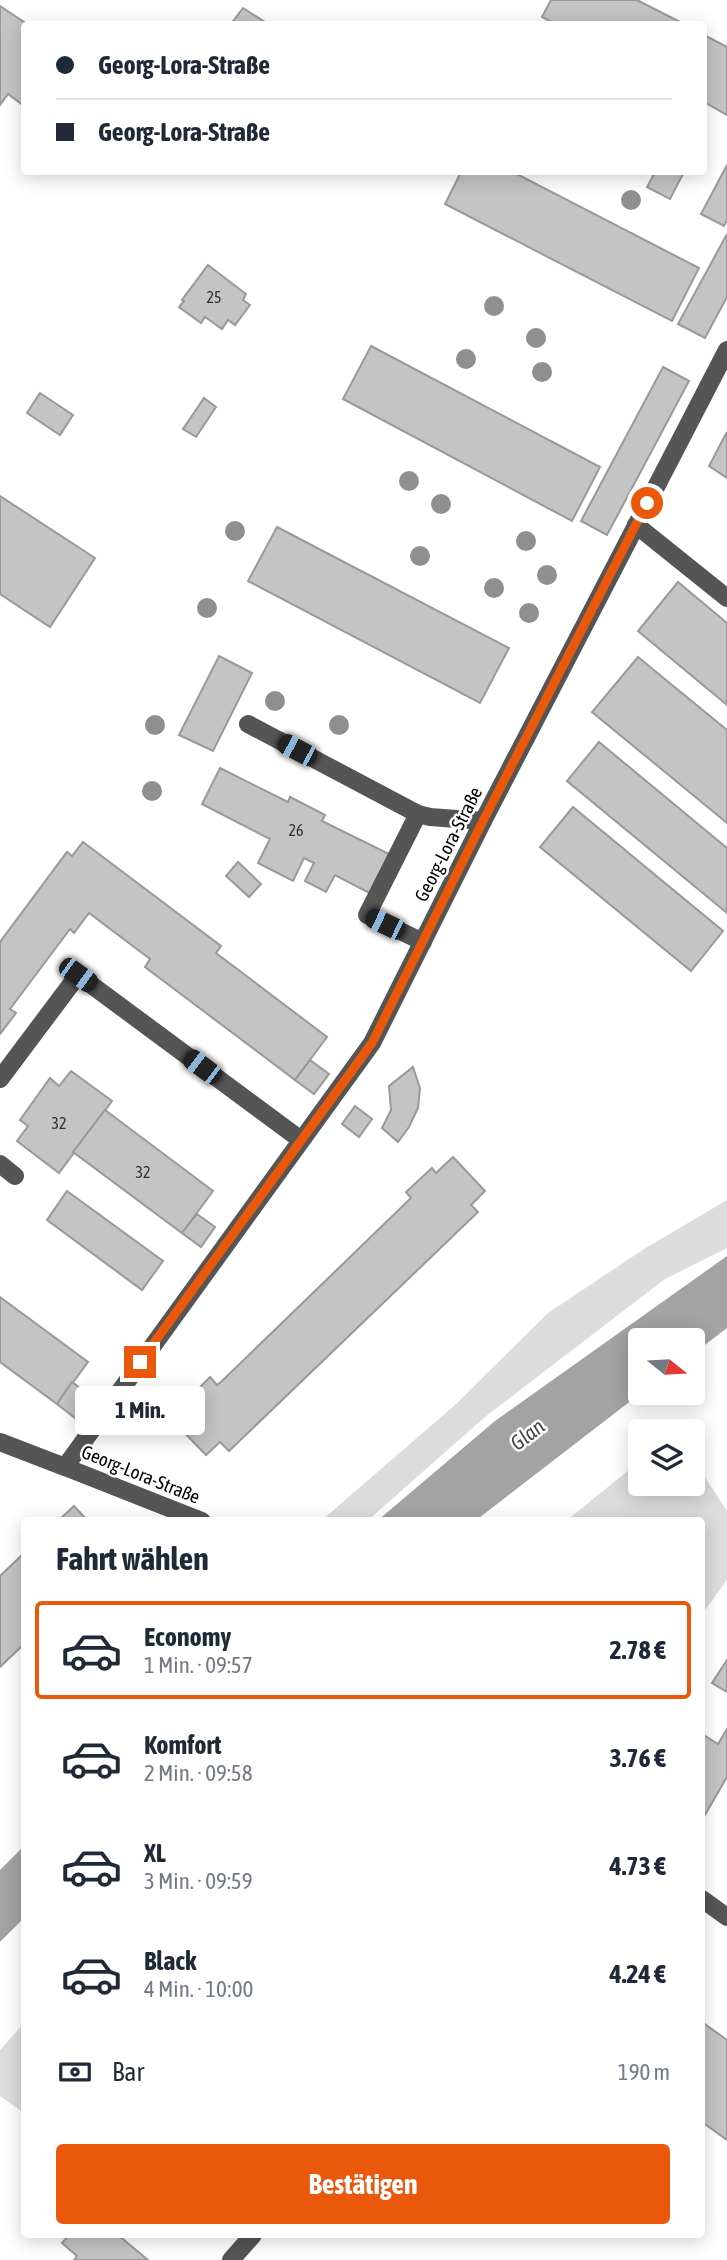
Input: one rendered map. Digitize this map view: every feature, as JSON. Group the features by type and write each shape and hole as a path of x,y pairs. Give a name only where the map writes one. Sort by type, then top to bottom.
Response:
{"street":[{"name":"Georg-Lora-Straße","path":"65,1466 372,1043 483,821 727,350"},
{"path":"636,525 727,598"},
{"path":"248,724 418,814 483,821"},
{"path":"418,814 366,915 422,942"},
{"path":"0,1079 78,975 301,1140"},
{"path":"0,1164 15,1176"},
{"name":"Georg-Lora-Straße","path":"0,1442 65,1466 185,1517"},
{"path":"705,1901 727,1917"},
{"path":"231,2260 250,2238"}],"shaded area":[{"path":"727,1200 727,1248 665,1279 485,1417 372,1517 326,1517 456,1404 548,1313 644,1249"},
{"path":"628,1471 628,1496 705,1496 705,1477 727,1511 727,1580 705,1610 705,1517 571,1517"},
{"path":"21,2026 21,2111 0,2096 0,2050"}],"water":[{"name":"Glan","path":"727,1256 727,1328 705,1345 705,1328 628,1328 628,1403 480,1517 382,1517 495,1421"},
{"path":"21,1849 21,1921 0,1942 0,1870"}],"building":[{"path":"551,0 637,0 678,21 550,21 542,17"},
{"path":"0,6 22,21 21,104 8,94 0,105"},
{"path":"243,8 263,21 233,21"},
{"path":"707,37 727,47 727,115 707,104"},
{"path":"727,165 727,220 724,226 701,214"},
{"path":"460,175 519,175 699,268 672,321 445,204"},
{"path":"653,175 682,175 670,199 647,187"},
{"path":"727,234 727,297 705,338 678,324"},
{"path":"208,265 246,294 243,300 250,305 235,325 228,320 222,329 205,317 201,323 179,307"},
{"path":"371,346 600,467 572,521 343,399"},
{"path":"663,367 689,381 607,535 581,521"},
{"path":"40,393 73,415 60,435 27,413"},
{"path":"204,398 216,407 196,437 183,429"},
{"path":"727,432 727,478 709,466"},
{"path":"0,496 95,558 50,627 0,594"},
{"path":"277,527 509,648 480,703 248,581"},
{"path":"678,582 727,623 727,705 638,631"},
{"path":"219,656 252,673 213,751 179,735"},
{"path":"638,657 727,730 727,823 592,712"},
{"path":"599,742 727,848 727,913 567,781"},
{"path":"220,768 288,802 290,797 325,815 322,821 391,855 371,894 335,875 326,892 305,881 314,863 304,858 293,881 258,863 270,839 202,804"},
{"path":"573,807 723,931 691,971 540,847"},
{"path":"83,842 221,946 216,953 327,1037 295,1080 145,967 150,959 89,913 74,933 70,929 10,1009 16,1013 0,1034 0,942 67,852 72,856"},
{"path":"238,862 261,884 249,897 226,876"},
{"path":"310,1060 329,1074 314,1094 295,1080"},
{"path":"413,1067 420,1088 418,1108 398,1142 382,1128 391,1110 389,1086"},
{"path":"71,1071 112,1101 59,1173 17,1141 28,1126 20,1120 50,1078 59,1086"},
{"path":"355,1106 372,1119 359,1137 342,1124"},
{"path":"105,1110 213,1191 182,1233 73,1152"},
{"path":"453,1157 485,1191 471,1205 478,1212 229,1451 220,1442 206,1455 174,1422 191,1405 187,1400 210,1377 217,1385 223,1380 411,1198 406,1192 432,1168 436,1173"},
{"path":"67,1191 163,1261 142,1290 47,1220"},
{"path":"197,1214 215,1227 201,1247 182,1233"},
{"path":"0,1297 88,1362 57,1404 0,1362"},
{"path":"72,1382 91,1396 75,1418 57,1404"},
{"path":"74,1506 84,1517 62,1517"},
{"path":"21,1556 21,1647 0,1667 0,1576"},
{"path":"727,1660 727,1692 712,1683"},
{"path":"727,1729 727,1777 705,1815 705,1736 718,1744"},
{"path":"705,2024 727,2040 727,2140 705,2124"},
{"path":"66,2238 122,2238 148,2260 74,2260 77,2256 62,2243"}],"route":[{"path":"140,1362 372,1043 647,503"}]}
